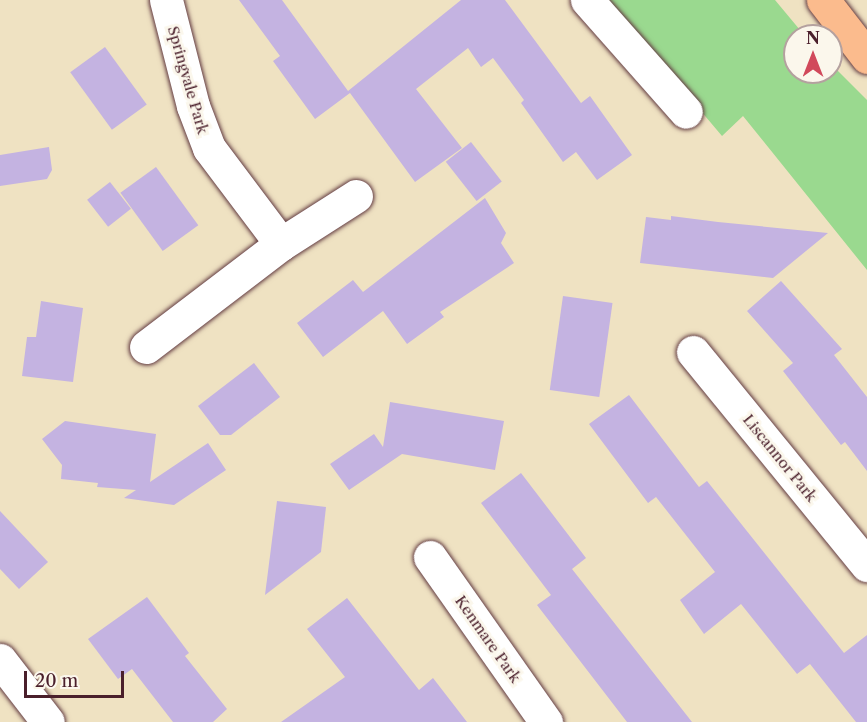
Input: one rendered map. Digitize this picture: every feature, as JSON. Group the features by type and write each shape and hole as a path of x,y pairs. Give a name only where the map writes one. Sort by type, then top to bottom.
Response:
{"main road":[{"path":"823,0 867,57"}],"street":[{"name":"Springvale Park","path":"166,0 193,106 209,148 281,244"},
{"path":"587,0 686,112"},
{"path":"146,347 281,244 356,196"},
{"name":"Liscannor Park","path":"693,352 867,565"},
{"name":"Kenmare Park","path":"430,557 546,722"},
{"path":"0,660 48,722"}],"green space":[{"path":"607,0 775,0 795,24 783,24 783,84 843,84 843,76 867,100 867,270 743,116 722,136"}],"building":[{"path":"239,0 282,0 348,91 461,0 505,0 581,103 590,96 632,155 597,180 576,152 563,162 521,103 524,100 493,58 481,67 468,48 416,89 462,148 415,182 350,93 315,119 273,61 280,56"},
{"path":"105,47 147,104 112,130 70,72"},
{"path":"471,142 502,181 477,201 446,162"},
{"path":"49,147 52,170 47,179 0,186 0,155"},
{"path":"156,167 198,225 163,251 120,193"},
{"path":"110,182 131,209 108,227 87,200"},
{"path":"485,198 506,233 501,243 514,263 440,312 444,317 407,344 383,311 323,357 297,323 353,280 363,292"},
{"path":"671,216 828,233 773,278 640,263 646,217 671,220"},
{"path":"781,281 842,349 834,355 867,397 867,471 845,442 841,445 783,371 793,363 747,311"},
{"path":"563,296 613,303 599,397 550,390"},
{"path":"41,301 83,308 73,382 22,376 27,337 36,337"},
{"path":"254,363 280,397 231,435 220,435 198,406"},
{"path":"629,395 699,487 707,481 844,653 867,635 867,722 856,722 810,664 797,674 741,604 704,634 680,600 715,572 656,497 648,503 589,424"},
{"path":"390,402 504,421 495,470 402,454 349,490 330,464 374,434 383,447"},
{"path":"65,421 156,434 150,482 208,443 226,470 174,505 124,498 136,490 97,487 98,483 61,479 62,465 42,439"},
{"path":"521,473 586,558 572,569 692,722 627,722 537,605 551,595 481,503"},
{"path":"277,501 326,507 321,552 265,595"},
{"path":"0,511 48,562 19,589 0,569"},
{"path":"147,597 189,653 185,656 227,709 213,722 173,722 132,669 118,679 88,639"},
{"path":"347,598 419,690 433,678 467,722 281,722 345,677 307,629"}]}
